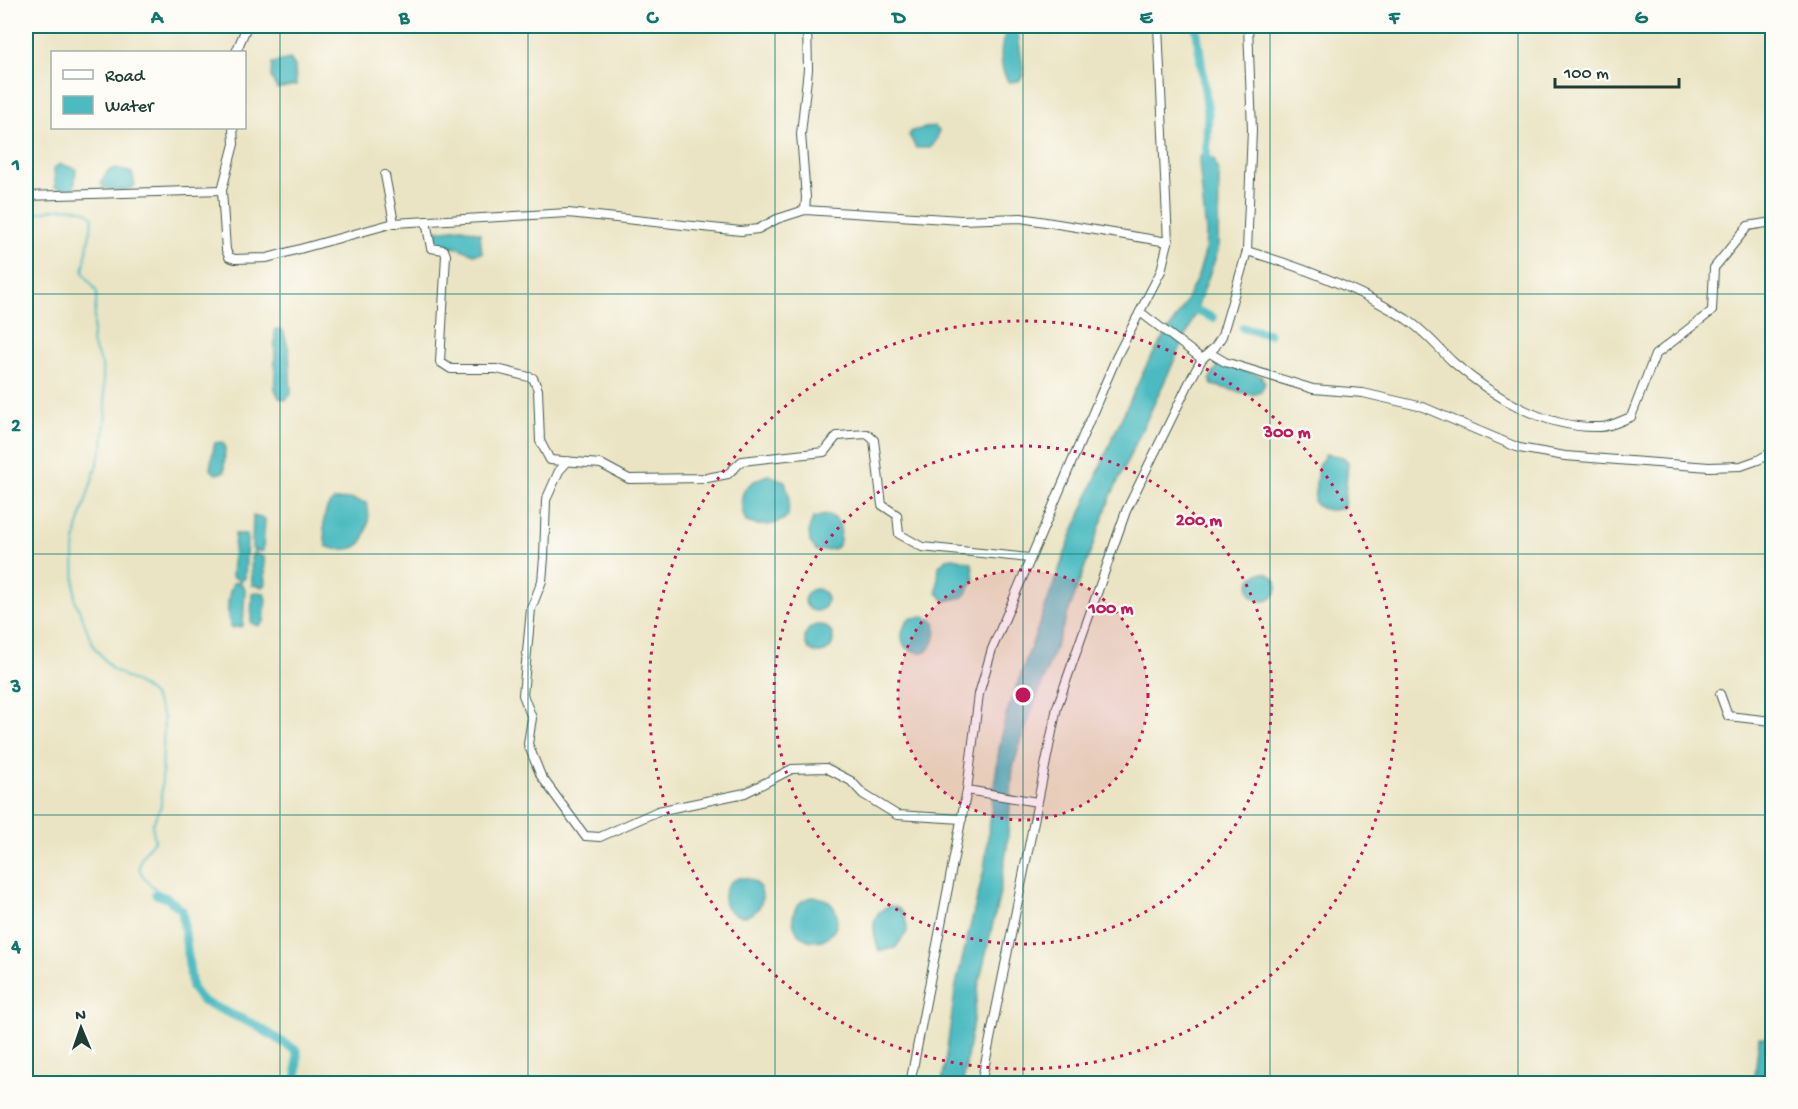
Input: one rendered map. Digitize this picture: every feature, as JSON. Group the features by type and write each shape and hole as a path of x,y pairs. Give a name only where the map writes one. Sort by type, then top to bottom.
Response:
{"street":[{"path":"236,51 247,26"},
{"path":"805,210 801,134 808,69 807,26"},
{"path":"910,1083 962,819 979,694 992,649 1117,356 1161,271 1168,242 1158,26"},
{"path":"981,1083 1057,706 1126,511 1202,359 1210,353 1222,336 1247,251 1252,130 1248,26"},
{"path":"233,129 234,144 222,190 226,250 229,256 235,259 267,258 394,223 568,213 741,231 758,229 777,219 805,210 961,220 1022,218 1168,242"},
{"path":"386,175 394,223"},
{"path":"26,196 222,190"},
{"path":"426,221 431,248 444,250 446,255 440,362 451,369 497,369 532,378 538,390 540,441 550,460 601,464 629,480 707,478 728,474 742,461 824,452 837,436 867,434 874,440 882,505 897,515 899,534 922,547 1029,558"},
{"path":"1247,251 1296,267 1365,296 1408,320 1455,363 1502,399 1553,421 1602,427 1631,417 1655,355 1712,311 1714,268 1748,226 1773,222"},
{"path":"1140,312 1202,359"},
{"path":"1210,353 1225,363 1313,389 1363,393 1423,407 1519,448 1565,456 1709,467 1741,466 1758,460 1770,453 1773,448"},
{"path":"568,461 559,471 546,500 542,580 531,609 523,695 532,718 528,744 541,776 585,836 600,837 658,811 745,793 792,769 826,768 851,781 863,794 897,815 962,819"},
{"path":"1720,694 1728,716 1773,721"},
{"path":"967,790 1037,802"}],"water":[{"path":"1013,30 1018,34 1024,75 1019,81 1009,82 1003,71 1001,50 1007,31"},
{"path":"290,59 295,66 296,85 277,89 271,77 272,63"},
{"path":"934,126 939,131 936,141 930,148 916,148 909,135 912,131"},
{"path":"1205,153 1214,159 1219,176 1218,251 1190,327 1111,496 1023,735 1013,767 1007,847 999,897 979,983 963,1083 942,1084 956,985 984,870 999,749 1006,715 1072,534 1115,432 1147,364 1182,309 1198,276 1205,252 1206,233 1199,162 1201,155"},
{"path":"60,164 76,169 74,191 55,187 54,168"},
{"path":"117,168 132,173 135,185 119,190 102,186 101,182 108,171"},
{"path":"462,228 480,233 482,253 474,254 459,248 436,245 435,231"},
{"path":"275,329 283,330 289,351 291,394 286,400 279,398 275,389"},
{"path":"1225,365 1261,376 1265,383 1261,392 1252,395 1212,385 1210,379 1214,372"},
{"path":"222,442 225,446 224,472 216,474 210,469 214,446 215,443"},
{"path":"1326,454 1343,457 1348,462 1344,507 1336,510 1324,509 1314,502 1318,466"},
{"path":"768,475 785,481 789,496 788,516 768,525 746,522 742,505 744,492 752,482"},
{"path":"352,499 366,503 369,512 366,533 362,542 355,547 345,549 326,546 324,521 327,509 334,500"},
{"path":"827,515 836,519 840,526 839,545 834,549 817,551 810,542 809,530 813,518"},
{"path":"253,516 265,519 263,551 254,551 252,548"},
{"path":"235,534 246,534 247,538 245,578 241,581 232,576"},
{"path":"253,553 264,557 266,584 263,587 252,585 251,558"},
{"path":"954,558 972,563 974,580 964,597 945,601 937,593 939,566 946,559"},
{"path":"1263,573 1273,577 1277,587 1273,597 1263,601 1253,597 1249,587 1253,577"},
{"path":"240,582 245,589 243,626 231,628 228,612 229,594 233,583"},
{"path":"816,589 824,592 827,600 824,608 816,611 808,608 805,600 808,592"},
{"path":"264,593 266,600 264,622 258,626 251,623 252,594"},
{"path":"922,616 935,622 936,632 929,649 920,653 906,648 902,637 903,629 909,619"},
{"path":"819,625 829,629 833,639 829,649 819,653 809,649 805,639 809,629"},
{"path":"743,878 757,883 762,897 757,911 743,916 729,911 724,897 729,883"},
{"path":"815,897 824,898 831,903 836,910 836,928 831,935 824,940 815,941 806,940 799,935 794,928 793,919 794,910 799,903 806,898"},
{"path":"890,906 899,909 904,914 907,932 895,948 879,951 874,931 875,919 878,913"},
{"path":"1759,1037 1772,1038 1772,1078 1755,1076"}],"waterway":[{"path":"1196,26 1208,112 1206,165"},
{"path":"26,216 70,208 87,212 93,217 83,272 97,292 92,343 102,365 106,411 103,445 77,529 74,550 75,600 94,647 112,669 145,688 154,697 164,718 161,806 152,825 155,840 142,857 140,864 143,876 163,896"},
{"path":"1189,307 1213,318"},
{"path":"1243,328 1269,334"},
{"path":"156,894 167,898 182,910 192,988 202,1001 255,1025 297,1051 297,1084"}]}
